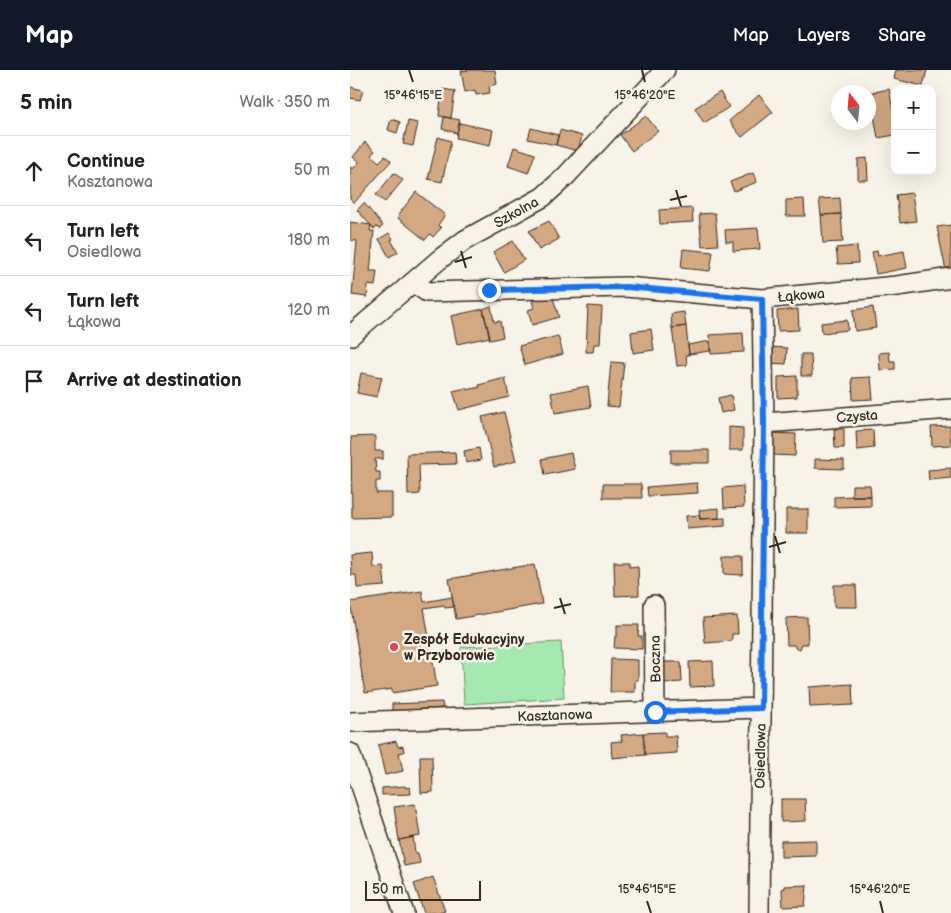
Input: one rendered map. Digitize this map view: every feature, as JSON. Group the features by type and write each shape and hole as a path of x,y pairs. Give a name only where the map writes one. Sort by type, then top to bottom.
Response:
{"street":[{"name":"Szkolna","path":"350,336 465,240 543,197 565,177 665,70"},
{"name":"Łąkowa","path":"413,282 427,292 626,287 762,299 897,286 951,278"},
{"name":"Osiedlowa","path":"759,913 764,423 762,299"},
{"name":"Czysta","path":"764,423 951,408"},
{"name":"Boczna","path":"654,605 655,712"},
{"name":"Kasztanowa","path":"350,722 761,708"},
{"path":"350,753 404,913"}],"green space":[{"path":"561,642 564,698 464,704 461,647"}],"building":[{"path":"495,70 497,84 489,86 490,93 476,95 475,90 465,92 461,71"},
{"path":"896,70 927,70 923,85 894,79"},
{"path":"350,87 363,90 360,100 350,98"},
{"path":"442,89 455,91 451,118 439,116"},
{"path":"889,89 891,99 891,136 878,138 876,127 876,92"},
{"path":"720,92 729,107 704,123 695,108"},
{"path":"759,95 773,112 742,137 729,121"},
{"path":"646,116 658,131 632,151 620,135"},
{"path":"444,117 460,120 457,133 442,129"},
{"path":"391,119 400,122 397,133 388,130"},
{"path":"408,121 418,123 413,146 403,144"},
{"path":"459,123 493,130 490,145 456,138"},
{"path":"531,128 558,135 556,145 528,139"},
{"path":"560,130 582,136 578,151 556,145"},
{"path":"438,137 451,141 442,182 428,179"},
{"path":"365,142 375,151 371,155 379,162 385,156 391,161 354,203 350,199 350,167 353,169 359,162 353,157"},
{"path":"514,147 535,154 528,173 508,166"},
{"path":"867,158 868,180 858,180 858,159"},
{"path":"394,173 403,180 385,202 376,195"},
{"path":"753,173 757,182 734,191 730,182"},
{"path":"416,192 445,215 438,225 441,228 433,237 430,234 425,240 398,218"},
{"path":"912,193 916,221 900,223 896,195"},
{"path":"840,198 841,214 821,215 819,199"},
{"path":"804,199 805,216 786,216 786,200"},
{"path":"364,203 383,226 379,229 377,227 374,229 357,210"},
{"path":"692,208 693,222 660,224 659,210"},
{"path":"715,213 718,245 702,246 699,214"},
{"path":"841,214 843,242 823,243 821,215"},
{"path":"549,221 559,239 539,250 529,231"},
{"path":"350,222 371,225 370,231 374,231 370,271 377,271 375,286 368,285 367,297 352,295 357,241 350,240"},
{"path":"951,225 951,270 946,271 937,227"},
{"path":"758,228 760,249 733,251 733,242 726,242 725,230"},
{"path":"389,233 398,252 389,257 379,239"},
{"path":"513,241 524,260 504,272 493,252"},
{"path":"857,246 858,263 838,264 836,248"},
{"path":"683,249 713,252 710,271 681,268"},
{"path":"877,251 878,256 904,251 907,268 876,274 872,252"},
{"path":"552,295 559,317 532,325 528,310 534,308 532,301"},
{"path":"491,306 494,322 500,321 503,337 490,340 483,309"},
{"path":"588,306 602,307 600,344 594,344 593,352 586,352"},
{"path":"873,307 876,328 855,331 853,310"},
{"path":"483,309 490,337 457,344 451,316"},
{"path":"798,309 799,330 778,331 777,311"},
{"path":"684,312 686,326 672,328 671,314"},
{"path":"847,320 848,330 822,333 821,323"},
{"path":"686,326 689,355 686,355 687,365 677,366 672,328"},
{"path":"651,329 654,350 633,353 631,332"},
{"path":"743,333 744,352 711,354 709,335"},
{"path":"558,336 563,354 525,365 519,346"},
{"path":"710,341 710,351 689,354 688,345"},
{"path":"769,347 787,348 786,364 768,363"},
{"path":"889,352 890,361 895,361 895,369 880,370 879,353"},
{"path":"801,354 811,354 812,376 801,376"},
{"path":"611,362 624,363 619,407 607,406"},
{"path":"361,373 382,377 377,397 357,393"},
{"path":"797,376 797,397 778,398 778,377"},
{"path":"871,377 873,399 853,400 852,378"},
{"path":"505,378 509,397 459,410 453,391 480,387 479,385"},
{"path":"588,386 591,407 555,413 551,393"},
{"path":"731,395 734,410 721,413 718,398"},
{"path":"504,412 516,461 494,467 482,417"},
{"path":"950,426 951,445 932,446 931,427"},
{"path":"729,427 743,428 743,450 729,450"},
{"path":"834,429 844,429 844,448 835,448"},
{"path":"873,430 874,448 857,450 856,431"},
{"path":"774,433 796,434 795,456 773,455"},
{"path":"375,436 375,451 383,451 383,459 375,459 376,472 380,472 380,481 376,481 376,493 392,493 392,517 352,518 351,437"},
{"path":"479,448 481,460 466,463 464,451"},
{"path":"671,450 709,450 709,463 671,463"},
{"path":"455,452 456,464 419,465 420,494 408,495 407,454"},
{"path":"571,453 575,469 545,475 542,459"},
{"path":"815,459 844,460 844,469 815,468"},
{"path":"951,468 951,478 929,480 928,470"},
{"path":"697,483 698,493 648,496 647,487"},
{"path":"603,484 641,484 642,498 603,498"},
{"path":"852,485 870,485 871,496 852,496"},
{"path":"743,486 744,507 724,508 723,488"},
{"path":"871,496 871,506 834,507 834,497"},
{"path":"719,508 719,518 700,519 699,510"},
{"path":"786,509 808,509 808,533 786,533"},
{"path":"699,515 700,519 725,518 725,526 687,529 686,516"},
{"path":"372,553 373,567 383,566 385,586 357,588 356,575 351,575 350,555"},
{"path":"724,556 743,556 743,575 724,574"},
{"path":"614,562 630,562 630,567 638,566 639,595 615,596"},
{"path":"535,564 542,604 456,619 449,579"},
{"path":"834,585 856,585 857,607 834,607"},
{"name":"Zespół Edukacyjny w Przyborowie","path":"422,591 424,602 452,597 454,607 445,608 444,605 424,608 437,686 392,693 392,689 365,693 350,602"},
{"path":"737,616 738,634 732,634 732,641 705,643 703,618"},
{"path":"807,617 808,644 802,644 800,649 796,649 794,645 787,645 786,618"},
{"path":"617,625 639,625 638,636 642,636 642,649 614,648"},
{"path":"611,659 638,660 638,680 635,680 635,692 610,692"},
{"path":"713,661 714,686 690,687 689,662"},
{"path":"661,662 681,662 682,682 662,683"},
{"path":"852,684 853,705 810,707 809,687"},
{"path":"442,702 443,708 392,711 392,704"},
{"path":"665,732 665,736 676,736 677,753 645,755 643,733"},
{"path":"643,733 645,755 612,758 611,742 622,741 621,735"},
{"path":"396,741 398,747 403,746 404,752 399,753 403,771 385,775 378,745"},
{"path":"420,756 432,756 433,792 421,793"},
{"path":"405,786 406,788 410,787 411,794 382,795 382,788"},
{"path":"781,799 805,799 806,821 781,822"},
{"path":"415,804 420,836 399,840 394,807"},
{"path":"413,837 415,853 418,853 420,863 404,866 399,840"},
{"path":"816,840 816,856 781,857 781,841"},
{"path":"433,877 445,911 424,913 414,884"},
{"path":"807,885 805,906 783,907 782,889 785,886"}],"place":[{"name":"Zespół Edukacyjny w Przyborowie","path":"394,647"}],"route":[{"path":"489,290 626,287 762,299 764,423 761,708 655,712"}]}
